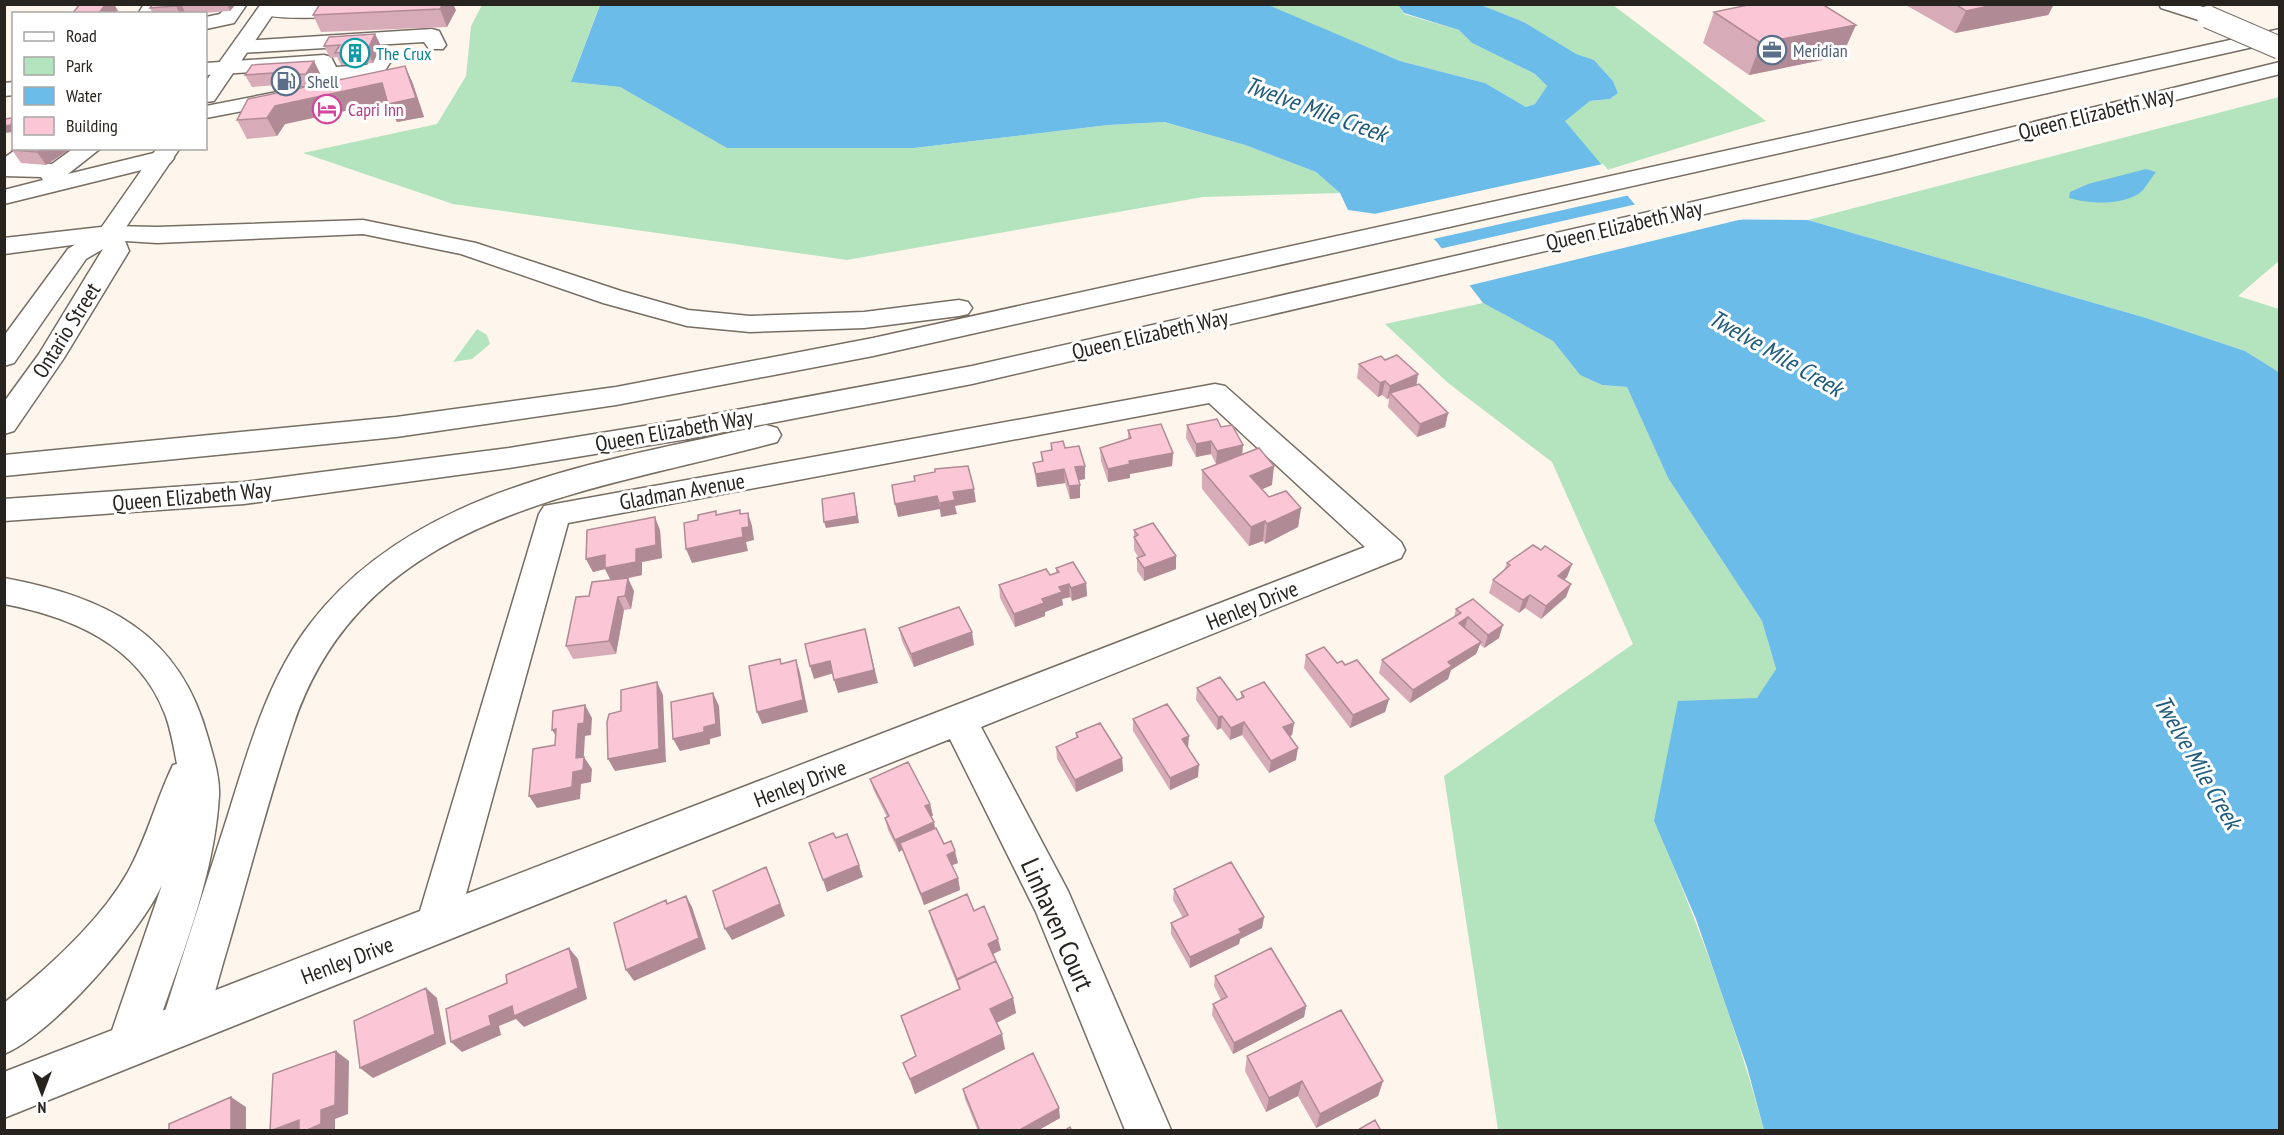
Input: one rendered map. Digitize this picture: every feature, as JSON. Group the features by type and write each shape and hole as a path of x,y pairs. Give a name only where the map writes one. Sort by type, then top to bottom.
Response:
{"main road":[{"path":"207,14 302,8 438,4"},
{"path":"2168,4 2208,17 2280,48"},
{"path":"2187,4 2208,17"},
{"path":"207,93 216,69 243,44 266,11"},
{"path":"218,42 243,44 432,35 436,45"},
{"name":"Queen Elizabeth Way","path":"4,466 396,427 616,396 873,347 2280,35"},
{"path":"207,112 275,82 324,61 328,74 380,63 367,81 275,82 216,69"},
{"name":"Queen Elizabeth Way","path":"4,510 244,493 509,458 693,428 972,375 1890,164 2280,68"},
{"path":"30,150 5,169 52,178 87,150"},
{"path":"4,197 52,178 165,153"},
{"name":"Ontario Street","path":"4,357 77,254 110,233 165,153"},
{"path":"4,246 110,233 157,235 363,226 467,248 612,297 687,318 750,324 864,320 963,308 1290,253"},
{"name":"Ontario Street","path":"4,424 50,358 116,250 110,233"},
{"path":"183,1024 275,724 295,678 324,631 363,587 406,553 459,523 498,505 561,486 845,414 972,375"},
{"name":"Gladman Avenue","path":"437,925 555,514 1215,393 1225,402"},
{"name":"Henley Drive","path":"4,1095 1389,550 1225,402"},
{"path":"4,591 57,602 108,623 148,652 173,688 189,727 200,794 189,864 129,1045"},
{"name":"Linhaven Court","path":"959,721 1053,904 1148,1131"},
{"path":"4,1032 40,1002 97,946 141,887 170,826 185,783 189,727"}],"green space":[{"path":"600,4 571,82 620,87 727,148 914,148 1108,125 1163,122 1245,145 1316,172 1340,193 1203,197 847,260 453,204 303,153 437,124 466,76 471,26 482,5"},
{"path":"1266,5 1398,5 1404,14 1459,30 1472,43 1535,74 1547,86 1535,104 1526,107 1485,83 1400,61"},
{"path":"1481,5 1613,5 1766,121 1604,171 1564,121 1590,101 1610,99 1618,93 1613,81 1594,60 1576,55 1524,22"},
{"path":"2279,97 2279,261 2238,296 2279,309 2279,373 2245,351 2146,318 1808,220"},
{"path":"1483,303 1553,341 1580,375 1602,385 1627,387 1668,478 1762,621 1776,669 1757,699 1654,821 1715,974 1764,1130 1498,1130 1444,776 1633,644 1552,462 1448,383 1385,324"},
{"path":"477,329 487,335 490,344 472,359 453,362"}],"water":[{"name":"Twelve Mile Creek","path":"1266,4 1400,61 1485,83 1526,107 1535,104 1547,86 1535,74 1472,43 1459,30 1404,13 1398,5 1481,5 1524,22 1576,54 1594,60 1613,81 1618,93 1610,99 1590,101 1565,121 1647,219 1808,220 2146,318 2245,351 2280,373 2279,1130 1764,1130 1747,1067 1696,919 1654,821 1678,701 1757,698 1776,669 1762,621 1668,478 1627,387 1602,385 1580,375 1553,341 1483,303 1436,241 1405,218 1348,210 1340,193 1316,172 1245,145 1164,122 1108,125 914,148 727,148 620,87 571,82 600,5"},
{"path":"2146,169 2156,172 2141,192 2133,197 2115,202 2086,202 2069,198 2070,192 2088,184"}],"pier":[{"path":"1603,164 1630,195 1429,240 1404,221 1365,216"},
{"path":"1637,204 1648,216 1755,216 1467,286 1439,249"}],"building":[{"path":"80,4 106,4 100,12 74,12"},
{"path":"153,4 177,4 176,6 150,8"},
{"path":"320,4 443,4 440,9 313,15"},
{"path":"1753,4 1822,4 1856,25 1761,43 1714,12"},
{"path":"1955,4 1998,4 1966,11"},
{"path":"375,34 367,51 335,53 340,45 324,46 329,37"},
{"path":"314,61 306,74 286,75 288,72 245,75 252,65"},
{"path":"405,66 416,98 388,104 382,83 275,106 267,118 237,120 248,99"},
{"path":"12,118 11,125 4,126 4,119"},
{"path":"12,150 40,150 37,152"},
{"path":"1397,355 1418,374 1390,386 1385,381 1380,383 1359,364 1381,356 1385,360"},
{"path":"1419,384 1448,413 1420,424 1390,393"},
{"path":"1217,419 1221,427 1232,425 1243,445 1217,451 1211,441 1196,444 1187,425"},
{"path":"1161,424 1173,453 1129,461 1130,464 1108,469 1100,448 1131,438 1128,430"},
{"path":"1063,441 1065,448 1079,446 1085,466 1075,467 1080,485 1069,486 1064,469 1036,474 1033,463 1043,461 1041,452 1052,450 1051,443"},
{"path":"1259,448 1274,466 1250,476 1269,497 1286,491 1301,508 1267,524 1265,521 1251,527 1202,470"},
{"path":"968,466 974,489 953,492 955,500 939,503 937,496 895,504 892,485 915,481 914,476 935,472 935,469"},
{"path":"854,493 857,516 824,522 822,499"},
{"path":"740,510 740,514 748,513 749,527 742,528 743,537 686,549 684,523 698,520 698,515 716,511 716,515"},
{"path":"655,517 656,545 636,549 636,562 605,568 605,555 586,559 587,530"},
{"path":"1153,523 1176,556 1144,568 1137,558 1145,555 1134,537 1138,535 1134,530"},
{"path":"1533,545 1541,550 1545,546 1572,564 1558,576 1571,584 1546,606 1530,595 1523,600 1493,580 1510,565 1507,563"},
{"path":"1073,562 1086,583 1071,588 1069,584 1059,587 1062,592 1042,599 1044,603 1014,614 999,585 1046,569 1050,575 1059,572 1056,568"},
{"path":"628,578 625,596 618,597 609,641 566,646 576,597 589,596 592,582"},
{"path":"1473,599 1503,625 1488,635 1468,617 1459,623 1481,642 1448,662 1452,666 1413,690 1382,660 1461,613 1456,609"},
{"path":"959,607 972,632 911,654 899,628"},
{"path":"865,629 874,670 834,680 830,661 810,666 805,644"},
{"path":"1324,647 1337,663 1342,661 1345,665 1357,660 1389,699 1353,715 1306,655"},
{"path":"780,659 781,664 796,660 803,700 757,712 749,666"},
{"path":"1220,677 1237,700 1244,697 1241,692 1264,682 1294,723 1283,727 1298,748 1271,761 1244,722 1231,728 1222,716 1218,717 1197,688"},
{"path":"657,682 659,749 608,759 607,722 609,714 621,711 621,690"},
{"path":"713,693 716,724 704,727 704,732 673,739 671,702"},
{"path":"1167,704 1189,736 1182,739 1199,765 1170,778 1133,719"},
{"path":"585,705 584,723 578,724 576,758 584,757 583,770 573,772 572,787 529,796 533,749 555,745 556,729 552,730 553,711"},
{"path":"1100,723 1122,758 1075,780 1056,747 1078,737 1076,733"},
{"path":"908,762 930,804 925,806 934,822 895,840 885,818 889,816 870,779"},
{"path":"936,828 944,844 951,841 955,851 947,855 958,878 921,894 900,843"},
{"path":"833,833 836,838 847,834 859,865 823,880 809,843"},
{"path":"1231,862 1264,917 1239,929 1241,933 1190,957 1171,923 1188,915 1174,889"},
{"path":"766,867 780,904 725,929 713,891"},
{"path":"967,894 974,911 984,906 998,939 988,944 996,961 957,979 929,911"},
{"path":"686,896 699,938 626,970 614,923 666,900 667,904"},
{"path":"569,948 578,988 514,1016 512,1006 489,1016 491,1025 451,1042 446,1009 507,983 506,975"},
{"path":"1271,948 1306,1006 1234,1043 1213,1004 1227,997 1215,976"},
{"path":"996,961 1013,998 990,1009 1002,1034 910,1079 903,1063 916,1056 901,1016 960,989 957,980"},
{"path":"426,988 435,1034 360,1068 354,1021"},
{"path":"1341,1010 1383,1081 1320,1114 1302,1081 1269,1098 1247,1056"},
{"path":"336,1051 335,1105 321,1110 321,1124 305,1131 299,1131 299,1120 270,1131 273,1074"},
{"path":"1033,1053 1059,1108 1018,1131 980,1131 963,1089"},
{"path":"231,1097 231,1131 169,1131 169,1124"},
{"path":"1375,1120 1381,1131 1356,1131"}],"place":[{"name":"Meridian","path":"1772,50"},
{"name":"The Crux","path":"355,53"},
{"name":"Shell","path":"286,81"},
{"name":"Capri Inn","path":"327,109"}]}
